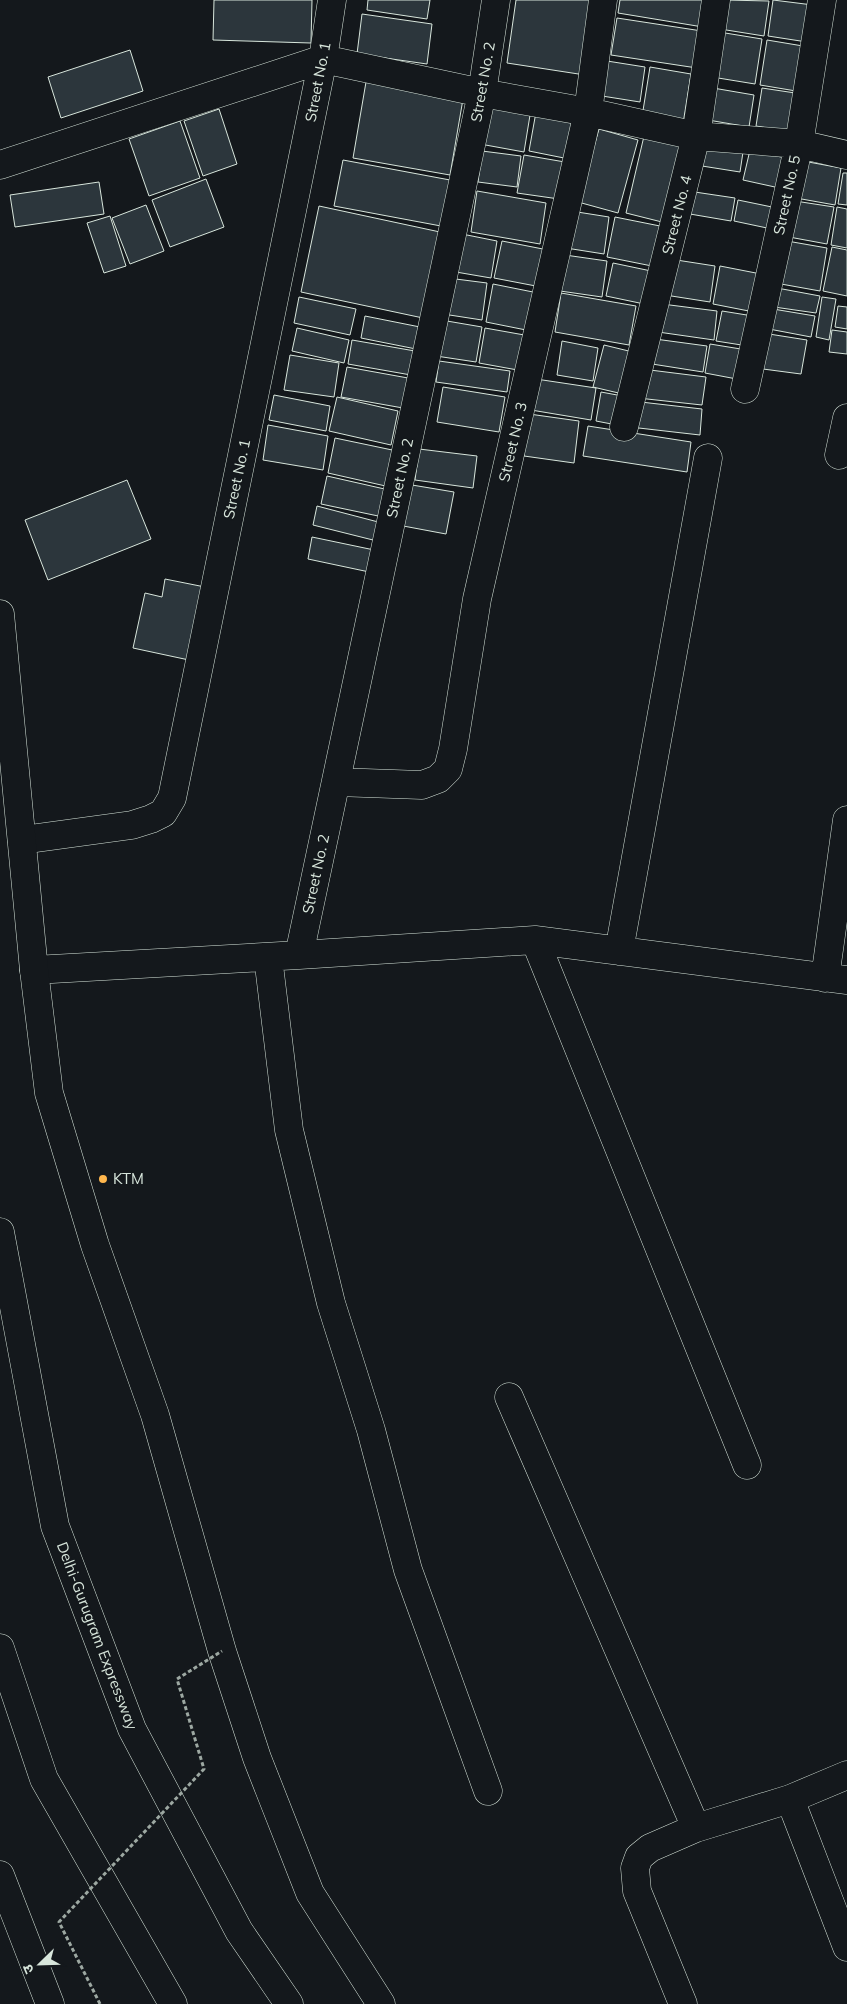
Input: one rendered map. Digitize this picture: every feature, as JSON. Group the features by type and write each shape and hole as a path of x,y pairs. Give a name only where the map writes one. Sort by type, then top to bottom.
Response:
{"main road":[{"name":"Street No. 1","path":"22,840 132,825 163,813 172,798 323,59 332,0"},
{"name":"Street No. 2","path":"299,955 482,93 496,0"},
{"name":"Street No. 3","path":"336,782 422,785 438,779 448,769 453,749 477,599 588,112 603,0"},
{"name":"Street No. 4","path":"624,427 696,136 716,0"},
{"name":"Street No. 5","path":"745,388 799,144 822,0"},
{"path":"0,165 323,59 482,93 588,112 696,136 799,144 847,155"},
{"path":"839,455 847,418"},
{"path":"619,951 708,458"},
{"path":"0,614 34,970 49,1094 95,1245 155,1415 222,1651 257,1758 310,1893 381,2004"},
{"path":"34,970 535,940 836,979 847,820"},
{"path":"535,940 746,1465"},
{"path":"268,957 289,1130 331,1303 372,1430 408,1570 488,1792"},
{"name":"Delhi-Gurugram Expressway","path":"0,1232 54,1526 132,1729 239,1931 289,2004"},
{"path":"509,1397 696,1828"},
{"path":"0,1648 44,1780 172,2004"},
{"path":"683,2004 637,1891 635,1868 639,1857 650,1848 696,1828 790,1799 847,1775"},
{"path":"790,1799 847,1947"},
{"path":"0,1875 50,2004"}],"path":[{"path":"100,2004 59,1922 204,1769 177,1678 222,1651"}],"building":[{"path":"214,0 312,0 311,43 213,40"},
{"path":"368,0 430,0 427,19 367,10"},
{"path":"516,0 595,0 585,75 507,63"},
{"path":"620,0 707,0 703,27 618,13"},
{"path":"725,0 769,1 764,36 720,29"},
{"path":"773,0 813,5 807,42 768,36"},
{"path":"362,14 432,24 427,64 357,54"},
{"path":"617,18 702,31 697,68 611,55"},
{"path":"719,32 762,39 755,84 712,77"},
{"path":"767,40 809,47 802,92 760,85"},
{"path":"130,50 143,91 61,118 48,77"},
{"path":"607,61 645,67 640,102 602,96"},
{"path":"650,67 691,74 682,130 641,123"},
{"path":"366,82 463,99 450,175 353,158"},
{"path":"713,88 754,95 749,127 708,120"},
{"path":"762,88 802,94 796,133 756,126"},
{"path":"488,102 531,109 524,152 480,144"},
{"path":"219,109 237,164 203,176 184,121"},
{"path":"536,112 576,119 569,159 529,151"},
{"path":"180,121 200,178 149,196 129,139"},
{"path":"599,129 638,140 618,213 578,202"},
{"path":"644,136 684,146 666,223 626,213"},
{"path":"705,146 743,152 740,172 702,166"},
{"path":"750,150 790,159 784,189 743,180"},
{"path":"482,151 521,156 517,187 478,182"},
{"path":"524,155 565,162 559,199 517,193"},
{"path":"343,160 450,180 441,226 334,206"},
{"path":"803,161 841,168 835,205 796,198"},
{"path":"843,173 847,173 847,205 838,204"},
{"path":"206,179 224,227 170,247 152,200"},
{"path":"99,182 104,214 15,227 10,195"},
{"path":"477,191 546,203 540,244 471,232"},
{"path":"688,191 735,198 731,221 684,213"},
{"path":"738,200 772,207 767,228 734,221"},
{"path":"795,201 834,207 827,244 789,237"},
{"path":"146,205 164,251 130,264 112,218"},
{"path":"319,206 440,232 423,318 301,292"},
{"path":"837,207 847,209 847,248 831,245"},
{"path":"571,211 609,217 604,254 566,248"},
{"path":"110,216 126,266 104,273 87,223"},
{"path":"615,217 660,226 652,266 607,257"},
{"path":"457,233 497,241 491,278 450,271"},
{"path":"502,241 548,250 541,287 494,278"},
{"path":"787,241 827,248 820,291 781,284"},
{"path":"832,247 847,250 847,296 823,291"},
{"path":"565,255 607,261 602,297 560,291"},
{"path":"670,259 715,266 710,302 665,295"},
{"path":"613,263 656,272 649,305 606,296"},
{"path":"720,266 761,274 754,312 713,304"},
{"path":"448,278 487,283 482,320 443,314"},
{"path":"493,284 538,293 531,331 486,322"},
{"path":"777,288 820,296 816,313 774,307"},
{"path":"561,293 636,306 629,345 555,332"},
{"path":"299,297 356,309 350,335 294,323"},
{"path":"822,297 836,299 829,340 816,337"},
{"path":"662,304 717,311 714,340 658,332"},
{"path":"838,306 847,307 847,329 835,327"},
{"path":"773,309 815,316 811,337 769,329"},
{"path":"722,311 753,316 748,346 716,341"},
{"path":"365,316 420,327 416,349 361,338"},
{"path":"441,320 482,327 476,362 436,356"},
{"path":"297,328 349,340 344,363 292,351"},
{"path":"485,328 530,336 523,371 479,363"},
{"path":"832,330 847,332 847,354 829,352"},
{"path":"769,334 807,340 801,374 763,369"},
{"path":"655,339 707,346 703,372 652,364"},
{"path":"352,340 415,351 411,375 348,364"},
{"path":"562,341 598,348 593,381 557,375"},
{"path":"710,344 747,350 742,380 705,373"},
{"path":"604,345 637,353 627,395 593,387"},
{"path":"290,355 339,363 334,397 284,390"},
{"path":"439,361 510,371 507,392 436,382"},
{"path":"347,367 408,378 403,408 341,397"},
{"path":"642,369 706,377 702,405 638,398"},
{"path":"536,379 596,388 591,420 531,410"},
{"path":"443,387 505,397 499,432 437,422"},
{"path":"601,392 628,397 622,426 596,421"},
{"path":"274,395 330,406 326,431 269,420"},
{"path":"337,397 398,411 391,445 329,431"},
{"path":"632,401 702,409 700,435 630,427"},
{"path":"529,414 579,421 574,463 524,456"},
{"path":"268,425 328,436 323,470 263,460"},
{"path":"588,426 691,442 687,472 583,456"},
{"path":"335,438 397,451 390,487 328,473"},
{"path":"419,449 477,456 473,488 415,480"},
{"path":"327,476 389,490 383,517 321,504"},
{"path":"127,480 151,539 48,580 25,520"},
{"path":"406,484 454,492 446,534 398,525"},
{"path":"317,506 382,523 377,541 313,525"},
{"path":"312,537 379,551 374,573 308,559"},
{"path":"165,579 205,587 189,660 133,648 145,593 162,597"}],"place":[{"name":"KTM","path":"103,1179"}]}
